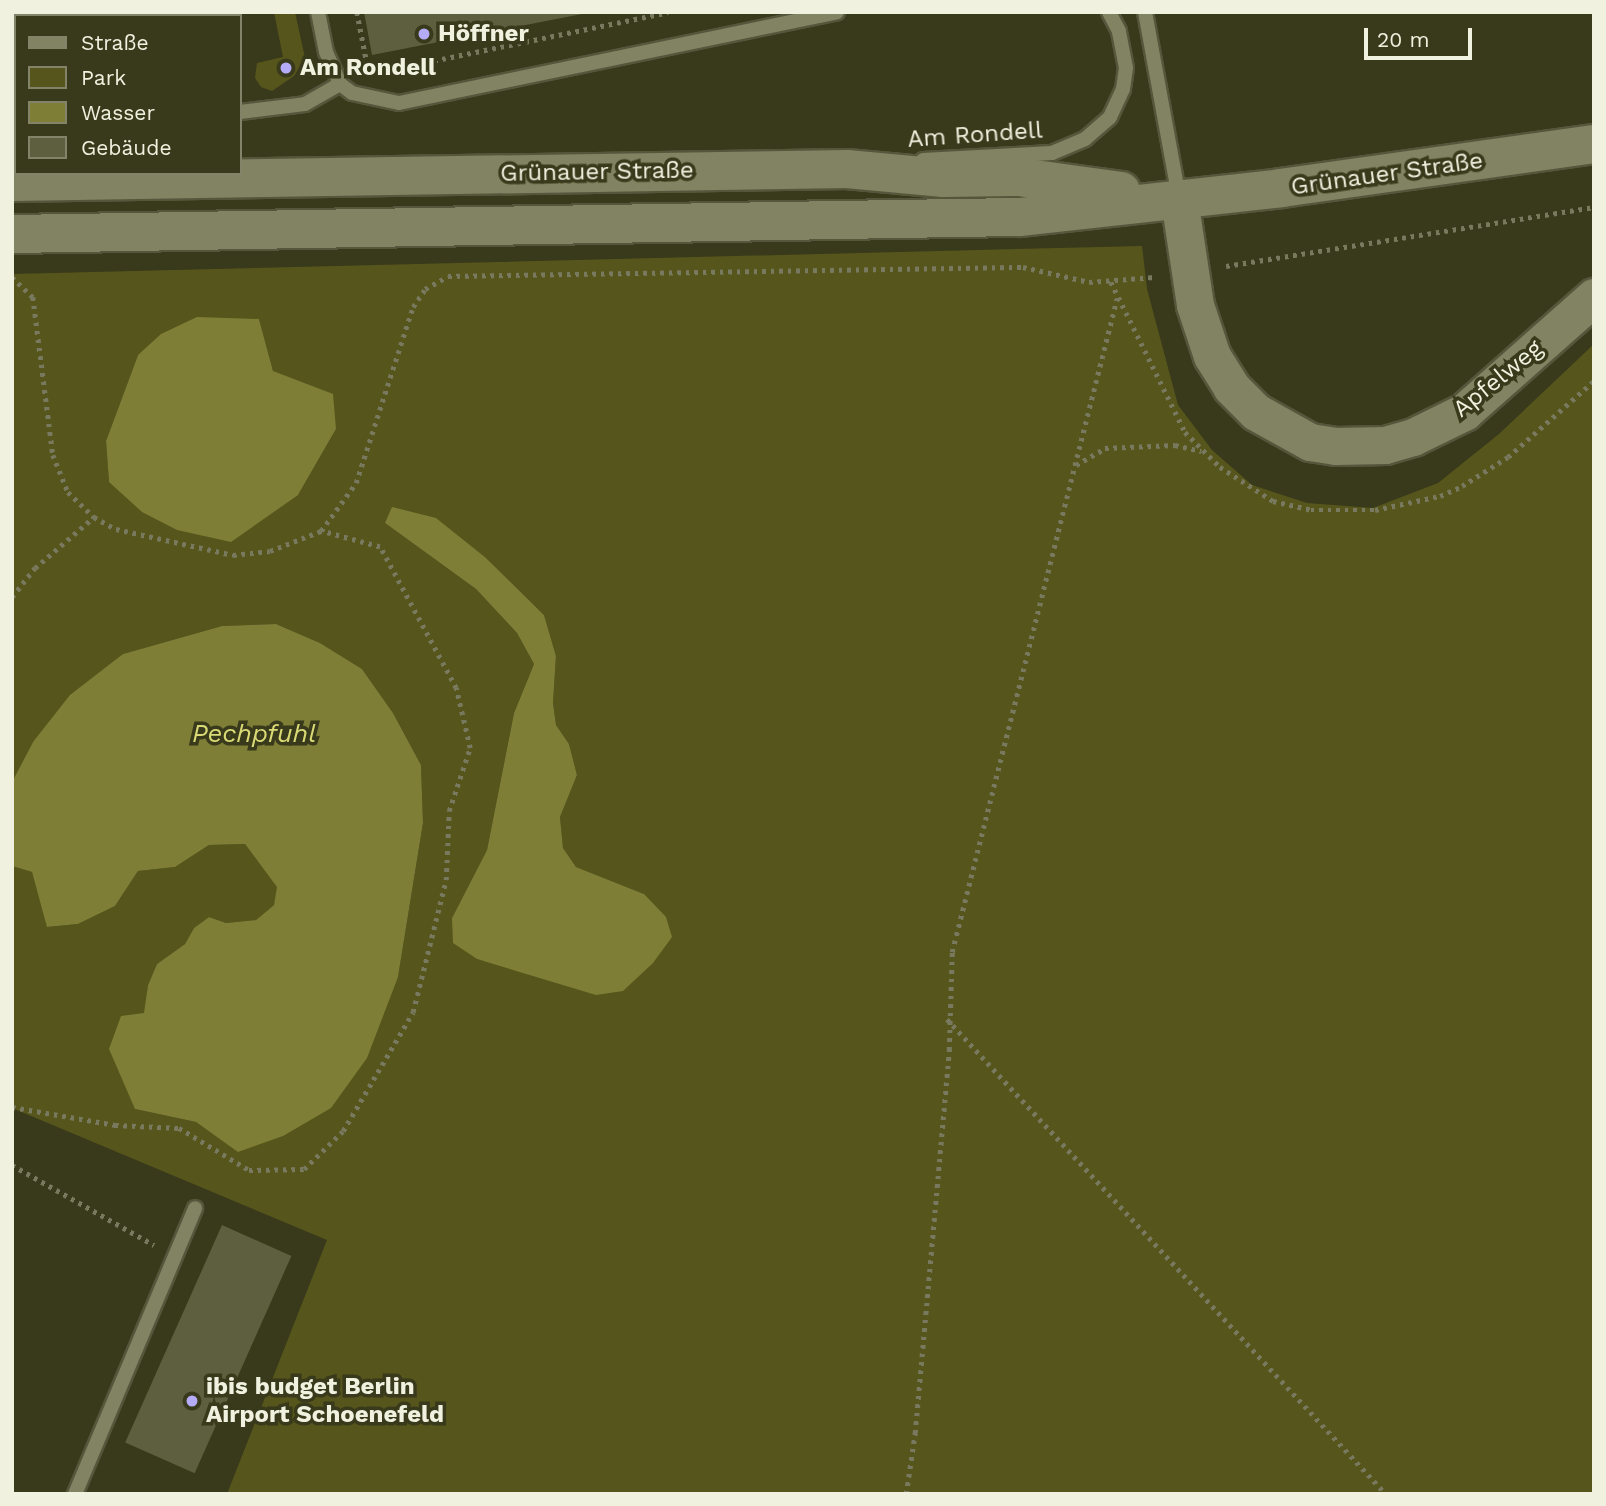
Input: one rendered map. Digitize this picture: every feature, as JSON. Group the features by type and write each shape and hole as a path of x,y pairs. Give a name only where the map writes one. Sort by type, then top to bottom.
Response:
{"main road":[{"name":"Grünauer Straße","path":"12,234 1020,217 1179,199 1594,144"},
{"name":"Grünauer Straße","path":"12,181 847,169 944,178 1019,177 1179,199"}],"street":[{"name":"Apfelweg","path":"1179,199 1189,273 1212,356 1231,387 1282,430 1336,446 1394,442 1464,412 1594,298"}],"lane":[{"path":"318,12 326,52 340,84 352,93 399,103 837,12"},
{"name":"Am Rondell","path":"847,169 1052,153 1085,139 1110,117 1123,89 1126,68 1119,31 1109,12"},
{"path":"1145,12 1179,199"},
{"path":"242,112 305,104 340,84"},
{"path":"75,1494 173,1254 195,1208"}],"path":[{"path":"357,12 367,63 384,71 668,12"},
{"path":"12,277 33,297 53,455 68,492 94,517 154,540 233,555 270,551 321,531 356,483 413,307 425,289 448,276 1023,267 1065,278 1111,282 1189,273 1594,207"},
{"path":"906,1494 915,1433 945,1091 952,952 962,903 1118,298"},
{"path":"1076,465 1105,448 1175,445 1202,452"},
{"path":"12,597 35,568 94,517"},
{"path":"12,1107 115,1125 179,1128 248,1170 304,1169 343,1131 414,1012 446,880 449,811 470,748 456,688 380,547 321,531"},
{"path":"947,1018 1386,1494"},
{"path":"12,1165 44,1180 87,1210 173,1254"}],"green space":[{"path":"274,12 295,12 305,58 294,76 272,91 261,87 255,78 257,63 283,57"},
{"path":"1142,246 1147,289 1178,405 1212,450 1252,485 1307,503 1373,508 1438,483 1499,434 1594,344 1594,1494 227,1494 327,1240 12,1108 12,866 32,872 48,927 78,924 115,906 138,871 175,867 209,845 245,844 278,887 274,905 256,920 226,923 209,917 194,928 185,944 157,964 148,985 135,1109 196,1122 238,1151 398,977 423,823 421,765 393,713 362,669 320,643 276,624 222,626 123,654 33,742 12,782 12,274","holes":["259,319 273,371 336,429 298,495 109,482 106,441 138,355","385,523 486,558 544,615 556,656 553,703 556,725 569,744 577,775 560,817 563,848 576,867 644,894 510,967 477,959 452,918 487,850 514,713 534,664 517,633 476,589"]}],"water":[{"path":"197,317 259,319 273,371 333,394 336,429 298,495 231,542 177,530 142,512 109,482 106,441 138,355 161,334"},
{"path":"392,507 436,518 486,558 544,615 556,656 553,703 556,725 569,744 577,775 560,817 563,848 576,867 644,894 666,917 672,937 653,963 623,991 596,995 477,959 453,943 452,918 487,850 514,713 534,664 517,633 476,589 385,523"},
{"name":"Pechpfuhl","path":"276,624 320,643 362,669 393,713 421,765 423,823 398,977 367,1058 331,1108 283,1136 238,1152 196,1122 135,1109 109,1049 121,1016 144,1013 148,985 157,964 185,944 194,928 209,917 226,923 256,920 274,905 277,887 245,844 209,845 175,867 138,871 115,906 78,924 47,927 32,872 12,866 12,782 33,742 70,695 123,654 222,626"}],"building":[{"name":"Höffner","path":"364,12 582,12 582,14 372,55"},
{"path":"222,1225 291,1256 195,1473 125,1442"}],"place":[{"name":"Höffner","path":"424,34"},
{"name":"Am Rondell","path":"286,68"},
{"name":"ibis budget Berlin Airport Schoenefeld","path":"192,1401"}]}
